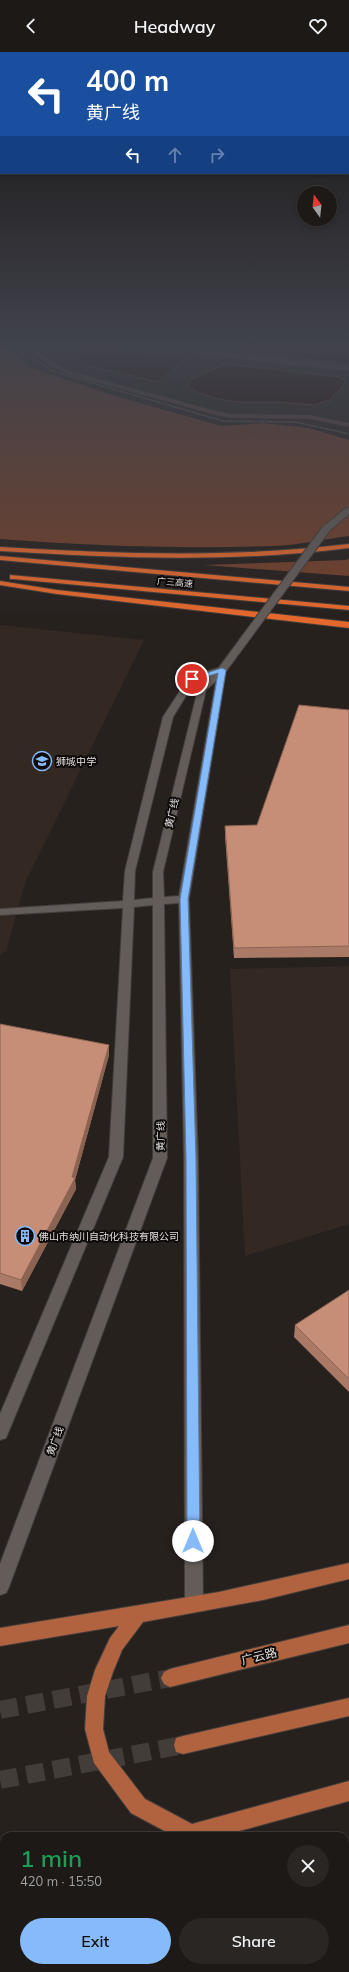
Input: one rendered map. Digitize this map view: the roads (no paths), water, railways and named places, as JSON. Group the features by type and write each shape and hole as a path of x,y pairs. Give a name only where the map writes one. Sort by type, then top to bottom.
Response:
{"highway":[{"path":"0,549 88,554 207,556 265,554 349,546"},
{"name":"广三高速","path":"0,558 349,590"},
{"name":"广三高速","path":"0,576 349,608"},
{"path":"0,583 57,592 349,625"}],"main road":[{"path":"0,1637 138,1615 305,1583 349,1571"},
{"path":"138,1615 116,1644 104,1670 96,1696 94,1729 102,1756 138,1806 183,1832"},
{"name":"广云路","path":"170,1678 349,1634"},
{"path":"183,1745 349,1707"},
{"path":"199,1832 349,1791"}],"street":[{"name":"黄广线","path":"0,1587 160,1158 158,872 202,689 222,670 327,528 349,510"},
{"path":"0,1433 116,1157 130,871 168,717 192,679 222,670 184,899 191,1159 194,1604"},
{"path":"0,912 184,899"}],"tunnel":[{"path":"0,1710 170,1678"},
{"path":"0,1780 183,1745"}],"place":[{"name":"狮城中学","path":"42,761"},
{"name":"佛山市纳川自动化科技有限公司","path":"25,1236"}]}
